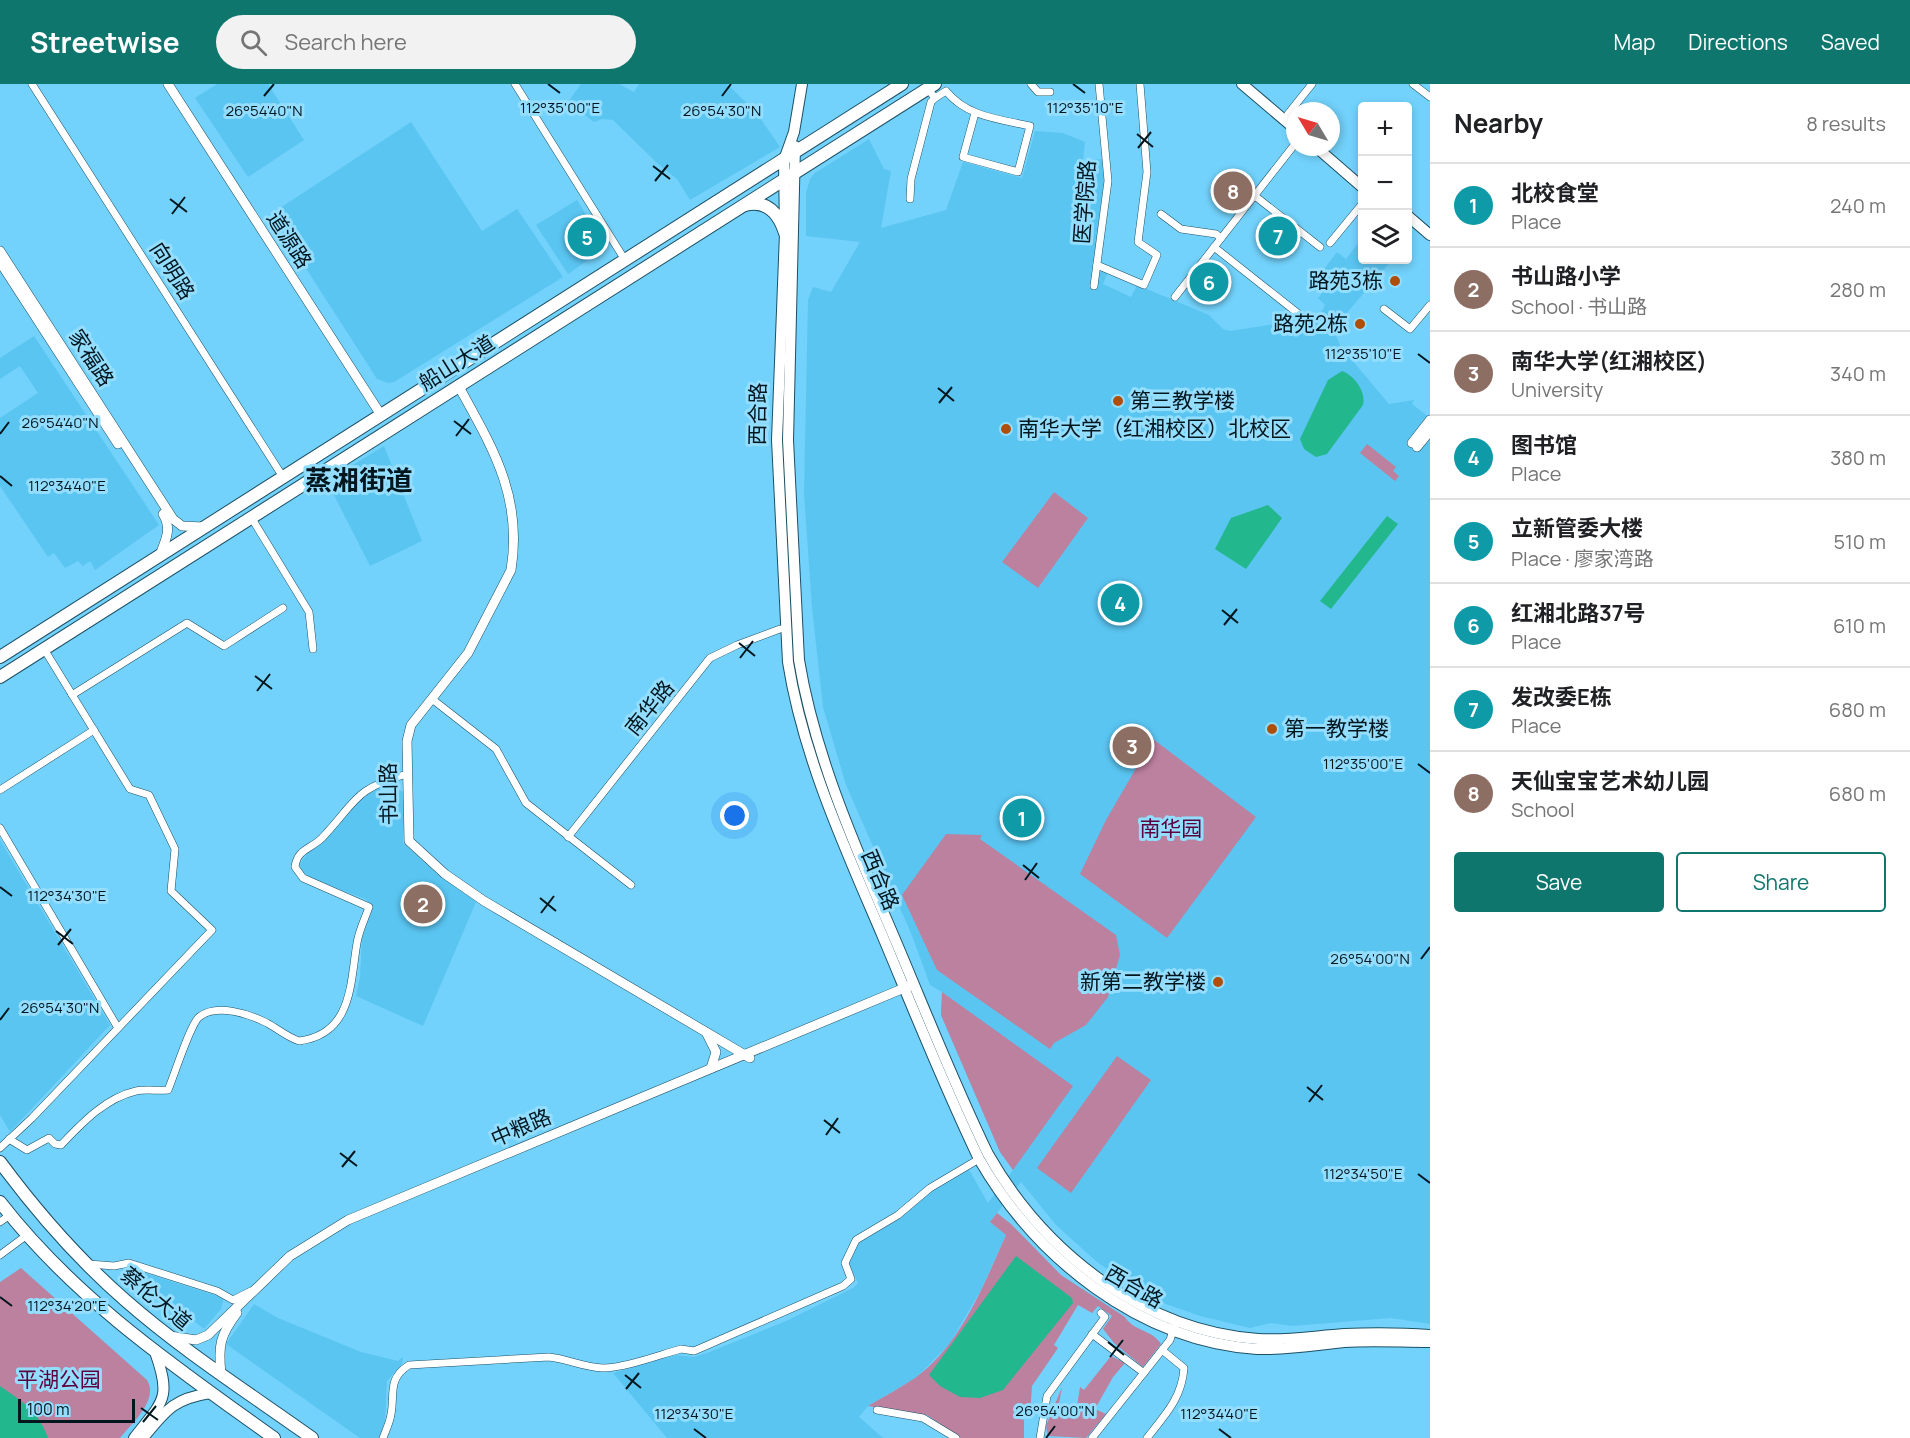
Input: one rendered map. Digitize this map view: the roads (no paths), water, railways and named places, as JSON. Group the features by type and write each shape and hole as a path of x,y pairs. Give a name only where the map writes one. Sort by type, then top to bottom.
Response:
{"highway":[{"name":"船山大道","path":"0,657 902,84"},
{"name":"船山大道","path":"0,677 794,172 933,90"},
{"path":"741,206 758,204 771,209 790,229"},
{"name":"蔡伦大道","path":"0,1162 28,1200 125,1300 169,1336 312,1438"},
{"name":"蔡伦大道","path":"0,1202 5,1219 27,1235 57,1269 155,1352 274,1438"}],"main road":[{"name":"西合路","path":"790,229 783,180 802,84"},
{"name":"西合路","path":"807,84 788,157 794,172 777,440 791,681 808,745 834,818 988,1154 1016,1198 1056,1244 1082,1266 1175,1325 1221,1335 1259,1339 1371,1333 1430,1335"},
{"path":"1242,84 1286,121"},
{"path":"1253,84 1286,112"},
{"path":"790,229 800,180 807,170 828,151"},
{"path":"1326,156 1358,184"},
{"path":"1338,156 1358,174"},
{"path":"1412,220 1430,235"},
{"path":"1412,229 1430,244"},
{"name":"西合路","path":"910,988 979,1159 1008,1204 1028,1229 1075,1274 1133,1311 1175,1325 1217,1343 1259,1349 1368,1341 1430,1342"},
{"path":"134,1438 160,1404 165,1390 164,1377 155,1352"},
{"path":"143,1438 166,1408 179,1400 210,1393"}],"street":[{"name":"向明路","path":"32,84 283,477"},
{"name":"道源路","path":"168,84 383,413"},
{"name":"道源路","path":"175,84 383,413"},
{"path":"515,84 625,260"},
{"path":"1031,84 1038,92 1050,92"},
{"name":"医学院路","path":"1094,286 1107,182 1099,84"},
{"path":"1097,265 1144,285 1157,255 1138,242 1148,172 1140,84"},
{"path":"1301,102 1312,84"},
{"path":"1413,84 1430,97"},
{"path":"910,200 911,179 933,90 946,91 955,102 975,113 1030,126 1018,172 963,157 975,113"},
{"path":"1175,297 1286,156"},
{"path":"1255,196 1320,247"},
{"path":"1330,243 1358,209"},
{"path":"1161,214 1181,229 1216,234 1221,238"},
{"path":"1214,247 1299,315"},
{"name":"家福路","path":"0,250 173,519 182,526 203,527"},
{"name":"家福路","path":"0,262 168,523 168,536 160,555"},
{"path":"1384,309 1410,329 1430,305"},
{"name":"书山路","path":"458,385 501,465 508,491 513,526 511,570 468,653 411,725 408,733 407,774 409,841 445,874 747,1056"},
{"path":"1430,420 1414,445 1430,431"},
{"path":"251,517 309,612 313,649"},
{"path":"72,695 187,623 224,646 283,608"},
{"name":"南华路","path":"568,837 710,658 736,645 780,629"},
{"path":"0,1148 212,930 171,891 175,849 149,795 130,789 44,649"},
{"path":"432,699 496,749 526,803 631,885"},
{"path":"0,790 94,730"},
{"path":"9,1139 27,1150 49,1138 55,1144 61,1145 90,1116 120,1097 136,1091 168,1090 195,1022 205,1013 231,1011 241,1013 266,1023 299,1041 323,1035 334,1024 346,1004 354,980 357,943 369,907 303,878 295,867 296,859 301,852 322,838 356,796 378,782 407,774"},
{"path":"0,828 118,1028"},
{"name":"中粮路","path":"221,1374 220,1343 223,1331 256,1292 292,1259 320,1240 351,1223 910,988"},
{"path":"706,1032 716,1052 711,1068"},
{"name":"中粮路","path":"169,1336 196,1340 208,1335 290,1256 348,1220 711,1068 747,1056"},
{"path":"384,1438 392,1413 392,1388 403,1370 409,1365 539,1356 564,1358 574,1364 605,1368 681,1349 694,1351 843,1286 851,1279 845,1263 856,1240 898,1215 930,1188 979,1159"},
{"path":"0,1255 27,1235"},
{"path":"87,1263 114,1266 129,1263 217,1291 233,1300 253,1290"},
{"path":"1040,1438 1047,1396 1105,1317 1101,1313"},
{"path":"1092,1438 1170,1340 1175,1325"},
{"path":"1092,1334 1144,1373"},
{"path":"1147,1438 1173,1406 1183,1384 1184,1368 1162,1350"},
{"path":"877,1410 923,1418 956,1438"}],"place":[{"name":"天仙宝宝艺术幼儿园","path":"1233,191"},
{"name":"发改委E栋","path":"1278,236"},
{"name":"立新管委大楼","path":"587,237"},
{"name":"路苑3栋","path":"1395,281"},
{"name":"红湘北路37号","path":"1209,282"},
{"name":"路苑2栋","path":"1360,324"},
{"name":"第三教学楼","path":"1118,401"},
{"name":"南华大学（红湘校区）北校区","path":"1006,429"},
{"name":"图书馆","path":"1120,603"},
{"name":"第一教学楼","path":"1272,729"},
{"name":"南华大学(红湘校区)","path":"1132,746"},
{"name":"北校食堂","path":"1022,818"},
{"name":"书山路小学","path":"423,904"},
{"name":"新第二教学楼","path":"1218,982"}],"district":[{"name":"蒸湘街道","path":"359,481"}],"park label":[{"name":"南华园","path":"1171,829"},
{"name":"平湖公园","path":"59,1380"}]}
